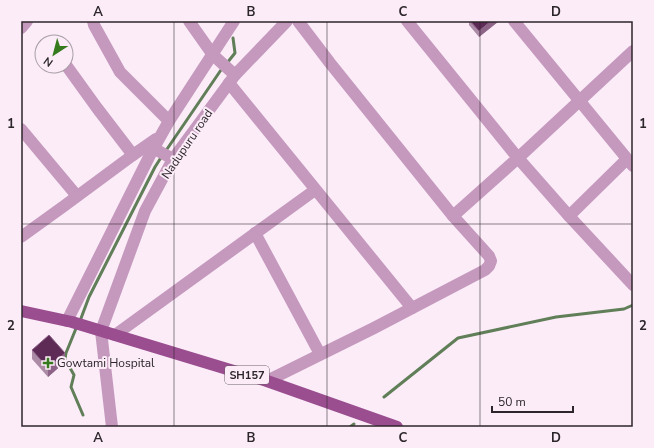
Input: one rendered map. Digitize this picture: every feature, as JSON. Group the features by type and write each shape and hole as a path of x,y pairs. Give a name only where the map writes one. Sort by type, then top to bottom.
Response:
{"main road":[{"name":"SH157","path":"21,311 70,321 267,381 397,427"}],"street":[{"path":"21,28 27,21"},
{"path":"93,21 120,72 169,121"},
{"path":"189,21 315,190 412,308"},
{"path":"70,321 156,143 234,21"},
{"name":"Nadupuru road","path":"99,330 145,211 173,159 232,79 287,21"},
{"path":"267,381 485,270 489,266 490,261 489,256 454,216 330,63 298,21"},
{"path":"407,21 518,158 568,216 633,285"},
{"path":"514,21 630,163 568,216"},
{"path":"454,216 633,51"},
{"path":"73,74 133,155"},
{"path":"21,129 76,196"},
{"path":"21,236 133,155 156,143"},
{"path":"156,143 173,159"},
{"path":"116,335 315,190"},
{"path":"256,233 320,354"},
{"path":"99,330 112,427"}],"building":[{"path":"470,21 491,21 479,31"},
{"path":"49,335 65,353 48,368 32,350"}],"waterway":[{"path":"227,63 235,53 233,38"},
{"path":"165,152 223,67"},
{"path":"80,321 89,297 162,156"},
{"path":"384,397 458,338 556,317 624,309 633,305"},
{"path":"77,326 65,359 74,375 71,387 83,415"},
{"path":"350,427 354,424"}],"place":[{"name":"Gowtami Hospital","path":"48,363"}]}
